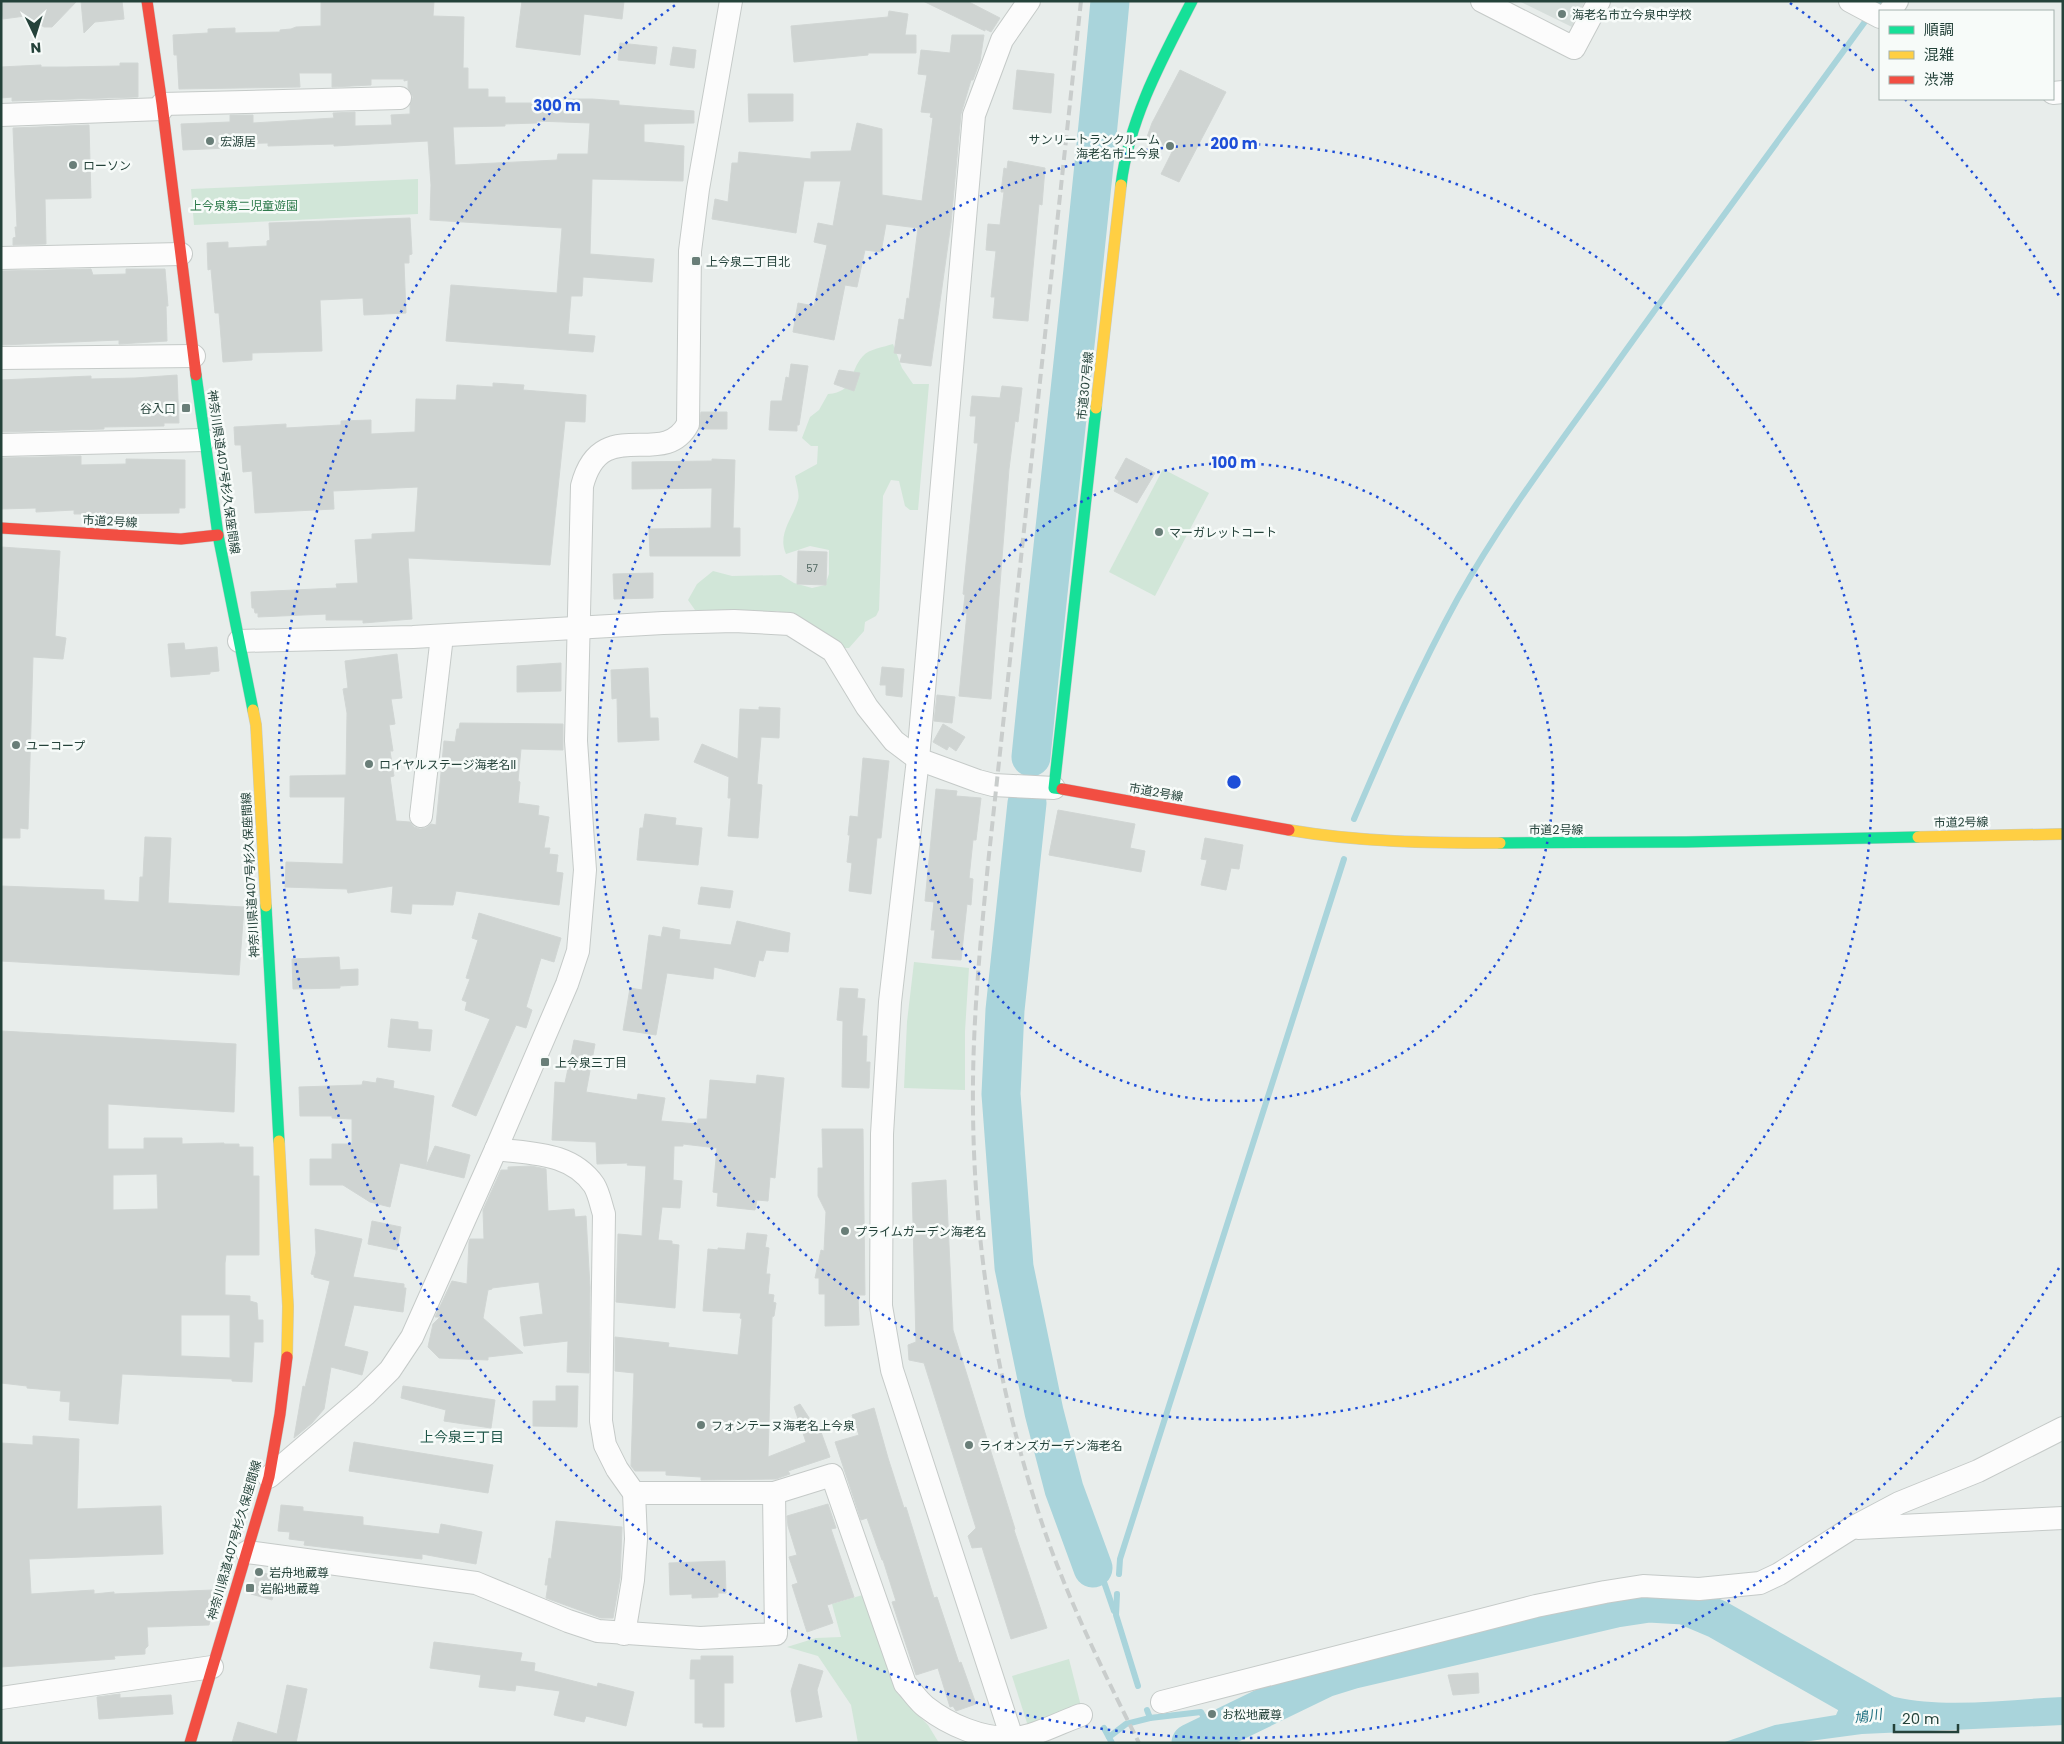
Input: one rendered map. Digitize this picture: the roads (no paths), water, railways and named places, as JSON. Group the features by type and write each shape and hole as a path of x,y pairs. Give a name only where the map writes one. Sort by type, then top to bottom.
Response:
{"street":[{"name":"神奈川県道407号杉久保座間線","path":"147,1 218,535 256,725 288,1306 287,1353 280,1414 269,1477 190,1743"},
{"path":"269,1477 365,1395 390,1370 412,1337 567,984 578,951 585,870 576,742 582,486 586,469 604,450 617,446 665,443 682,434 688,424 690,251 698,188 731,1"},
{"path":"1011,1740 892,1370 881,1297 882,1134 890,1002 918,760 974,115 1002,40 1029,1"},
{"name":"市道307号線","path":"1054,788 1122,171 1134,125 1166,52 1192,1"},
{"path":"1482,1 1574,48 1599,1"},
{"path":"1873,11 1897,1"},
{"path":"1,115 162,106 400,98"},
{"path":"1,258 181,254"},
{"path":"1,358 194,356"},
{"path":"1,445 204,440"},
{"name":"市道2号線","path":"1,528 181,539 218,535"},
{"path":"239,641 442,636 663,623 734,621 790,624 834,651 867,707 894,741 918,760 993,785 1054,788"},
{"path":"421,816 442,636"},
{"name":"市道2号線","path":"1054,788 1296,831 1362,838 1435,842 1686,842 2063,834"},
{"path":"496,1149 558,1158 579,1168 595,1186 604,1214 601,1421 605,1445 617,1469 634,1493 636,1539 633,1580 624,1634"},
{"path":"1162,1702 1536,1606 1605,1592 1643,1586 1699,1590 1760,1583 1779,1574 1850,1528 1899,1503 1978,1471 2063,1428"},
{"path":"634,1493 774,1493 832,1475 905,1684 925,1706 952,1724 1011,1740 1081,1715"},
{"path":"247,1552 476,1583 568,1621 598,1631 700,1638 776,1634 774,1493"},
{"path":"1850,1528 2063,1518"},
{"path":"1,1698 212,1667"}],"water":[{"name":"鳩川","path":"1852,1679 1895,1697 1915,1701 1957,1703 2063,1697 2063,1725 1862,1734 1795,1743 1722,1743 1775,1725 1836,1715"}],"waterway":[{"path":"1031,757 1110,1"},
{"path":"1354,819 1416,679 1458,598 1493,540 1530,484 1880,1"},
{"path":"1027,803 1005,1010 1001,1094 1014,1267 1044,1412 1064,1489 1093,1568"},
{"path":"1119,1574 1120,1559 1344,859"},
{"path":"1093,1568 1104,1582 1114,1611"},
{"path":"1117,1594 1116,1615 1138,1686"},
{"name":"鳩川","path":"1191,1743 1325,1678 1354,1669 1616,1608 1649,1603 1684,1605 1717,1619 1881,1712"},
{"path":"1147,1710 1150,1718"},
{"path":"1109,1737 1126,1724 1150,1718 1201,1712 1212,1733"},
{"path":"1104,1728 1112,1743"}],"railway":[{"path":"1081,1 982,925 974,1048 974,1163 978,1217 992,1325 1015,1431 1029,1483 1066,1588 1101,1666 1139,1743"}],"place":[{"name":"海老名市立今泉中学校","path":"1562,14"},
{"name":"宏源居","path":"210,141"},
{"name":"サンリートランクルーム 海老名市上今泉","path":"1170,146"},
{"name":"ローソン","path":"73,165"},
{"name":"上今泉二丁目北","path":"696,261"},
{"name":"谷入口","path":"186,408"},
{"name":"マーガレットコート","path":"1159,532"},
{"name":"ユーコープ","path":"16,745"},
{"name":"ロイヤルステージ海老名II","path":"369,764"},
{"name":"上今泉三丁目","path":"545,1062"},
{"name":"プライムガーデン海老名","path":"845,1231"},
{"name":"フォンテーヌ海老名上今泉","path":"701,1425"},
{"name":"ライオンズガーデン海老名","path":"969,1445"},
{"name":"岩舟地蔵尊","path":"259,1572"},
{"name":"岩船地蔵尊","path":"250,1588"},
{"name":"お松地蔵尊","path":"1212,1714"}],"district":[{"name":"上今泉三丁目","path":"462,1437"}],"park label":[{"name":"上今泉第二児童遊園","path":"244,205"}]}
